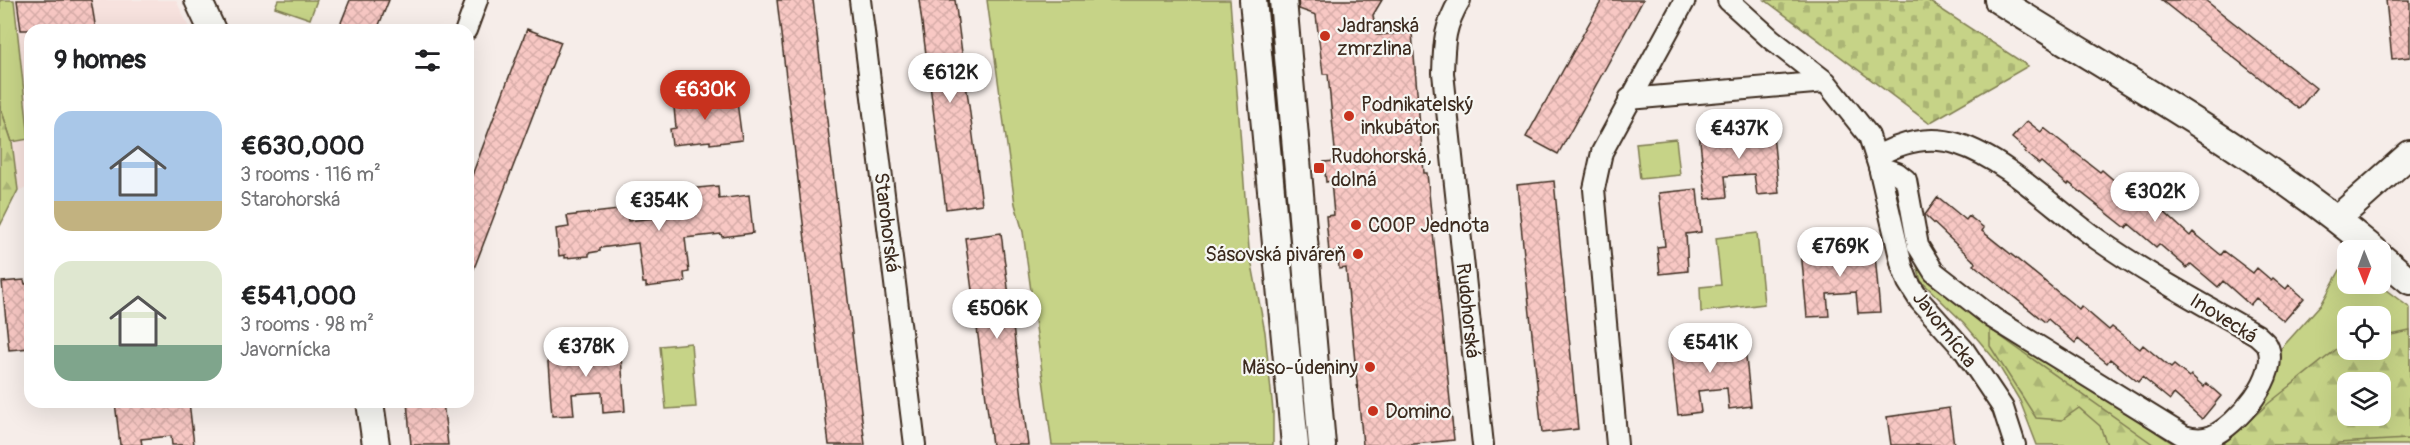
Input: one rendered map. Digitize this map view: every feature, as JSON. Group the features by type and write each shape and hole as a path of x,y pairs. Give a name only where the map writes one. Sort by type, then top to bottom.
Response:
{"street":[{"path":"198,0 209,24"},
{"path":"468,24 477,0"},
{"name":"Starohorská","path":"860,0 915,445"},
{"path":"1253,0 1295,445"},
{"path":"1283,0 1322,445"},
{"name":"Rudohorská","path":"1460,0 1448,20 1444,42 1443,73 1484,445"},
{"path":"1617,445 1594,189 1602,152 1685,0"},
{"name":"Javornícka","path":"1728,0 1771,39 1826,82 1869,136 1908,282 1920,301 1964,350 2003,408 2015,445"},
{"path":"1998,0 2185,116 2337,219 2362,240"},
{"path":"1629,99 1826,82"},
{"name":"Inovecká","path":"1922,140 1957,144 1979,153 2152,275 2257,335 2267,345 2270,364 2265,382 2256,397 2222,430 2210,437 2198,440 2184,436 1993,318 1934,272 1918,246 1906,180 1877,162 1895,146 1922,140"},
{"path":"2337,219 2410,154"},
{"path":"2391,265 2410,281"},
{"path":"371,408 376,445"}],"shaded area":[{"path":"14,0 176,0 187,24 24,24 24,93"},
{"path":"24,140 24,189 18,190 12,142"}],"green space":[{"path":"0,0 14,0 24,93 24,140 12,142 0,106"},
{"path":"278,0 317,0 310,19 275,7"},
{"path":"987,0 1230,0 1249,249 1265,332 1273,411 1273,445 1052,445 1023,232 1015,204"},
{"path":"1264,0 1270,0 1287,166 1280,167"},
{"path":"1765,0 1927,0 2028,66 1929,123"},
{"path":"0,106 12,142 18,190 0,226"},
{"path":"1676,139 1680,175 1640,179 1636,143"},
{"path":"1281,181 1287,181 1311,429 1303,429"},
{"path":"1757,233 1764,304 1701,312 1700,287 1721,285 1716,238"},
{"path":"1920,265 1988,320 2175,445 2037,445 2020,401 1996,361 1964,323 1921,281 1917,266"},
{"path":"2337,276 2337,294 2391,294 2410,308 2410,445 2190,445 2224,436 2277,353 2322,303"},
{"path":"1990,329 2154,445 2107,445 2100,426 2079,408 2062,420 2036,418 1990,346"},
{"path":"2410,331 2410,441 2407,439 2338,443 2337,445 2222,445 2269,403 2337,349 2337,360 2391,360 2391,335"},
{"path":"691,343 696,407 666,409 660,346"}],"building":[{"path":"17,0 91,0 95,24 24,24 24,30 21,30"},
{"path":"350,0 389,0 379,24 340,24"},
{"path":"777,0 813,0 865,445 829,445"},
{"path":"919,0 955,0 982,204 946,209"},
{"path":"1298,0 1382,0 1373,15 1376,35 1412,33 1424,173 1427,173 1454,440 1405,445 1363,445 1346,268 1339,269 1338,252 1329,253 1326,216 1334,215 1331,181 1326,182 1324,162 1336,161 1328,74 1323,74 1316,15 1299,9"},
{"path":"1602,0 1643,0 1558,154 1526,137"},
{"path":"2161,0 2205,0 2316,88 2299,109"},
{"path":"2386,0 2410,0 2410,57 2392,59"},
{"path":"527,29 561,42 474,268 474,170"},
{"path":"706,93 707,106 737,102 742,140 672,145 670,129 676,128 673,97"},
{"path":"2027,121 2041,132 2044,128 2100,172 2102,170 2130,194 2132,191 2159,215 2162,210 2190,236 2193,232 2221,255 2224,251 2253,273 2257,268 2286,289 2289,285 2304,298 2284,321 2256,298 2250,305 2223,281 2218,287 2191,264 2187,268 2159,244 2156,247 2129,224 2126,228 2041,162 2039,164 2024,152 2026,150 2012,138"},
{"path":"1772,125 1779,193 1757,195 1754,174 1725,176 1727,197 1706,199 1699,131 1721,129 1722,134 1751,131 1750,127"},
{"path":"1554,181 1578,429 1542,433 1517,185"},
{"path":"718,186 719,199 749,195 753,233 685,238 689,272 684,273 685,282 646,287 646,283 643,283 638,243 600,248 600,251 589,253 589,256 565,258 565,255 559,256 556,229 569,227 567,216 627,209 628,221 681,215 677,190"},
{"path":"1697,189 1701,232 1686,234 1688,271 1660,274 1657,247 1665,246 1659,193"},
{"path":"1938,197 1966,220 1969,216 1984,228 1982,231 2079,309 2081,306 2109,330 2112,327 2140,349 2143,345 2171,368 2174,365 2189,377 2191,375 2204,387 2206,383 2221,396 2202,419 2174,394 2170,400 2142,377 2138,382 2110,359 2107,363 2078,339 2075,343 2048,319 2045,322 1974,265 1976,263 1925,215"},
{"path":"1001,233 1028,445 992,445 965,238"},
{"path":"1874,243 1880,312 1858,313 1856,292 1827,294 1829,316 1807,317 1801,250 1823,248 1823,253 1852,250 1852,245"},
{"path":"24,280 24,349 9,350 2,282"},
{"path":"1744,338 1751,406 1729,409 1727,388 1698,391 1701,412 1678,415 1670,347 1692,344 1693,349 1722,346 1721,341"},
{"path":"620,343 625,411 603,413 602,392 572,394 574,415 552,416 547,349 569,347 569,352 599,350 598,345"},
{"path":"116,408 190,408 194,445 172,445 171,436 141,439 142,445 120,445"},
{"path":"408,408 444,408 448,445 411,445"},
{"path":"1949,408 1954,445 1891,445 1887,417"}],"place":[{"name":"Jadranská zmrzlina","path":"1325,36"},
{"name":"Podnikatelský inkubátor","path":"1349,116"},
{"name":"Rudohorská, dolná","path":"1319,168"},
{"name":"COOP Jednota","path":"1356,225"},
{"name":"Sásovská piváreň","path":"1358,254"},
{"name":"Mäso-údeniny","path":"1370,367"},
{"name":"Domino","path":"1373,411"}]}
